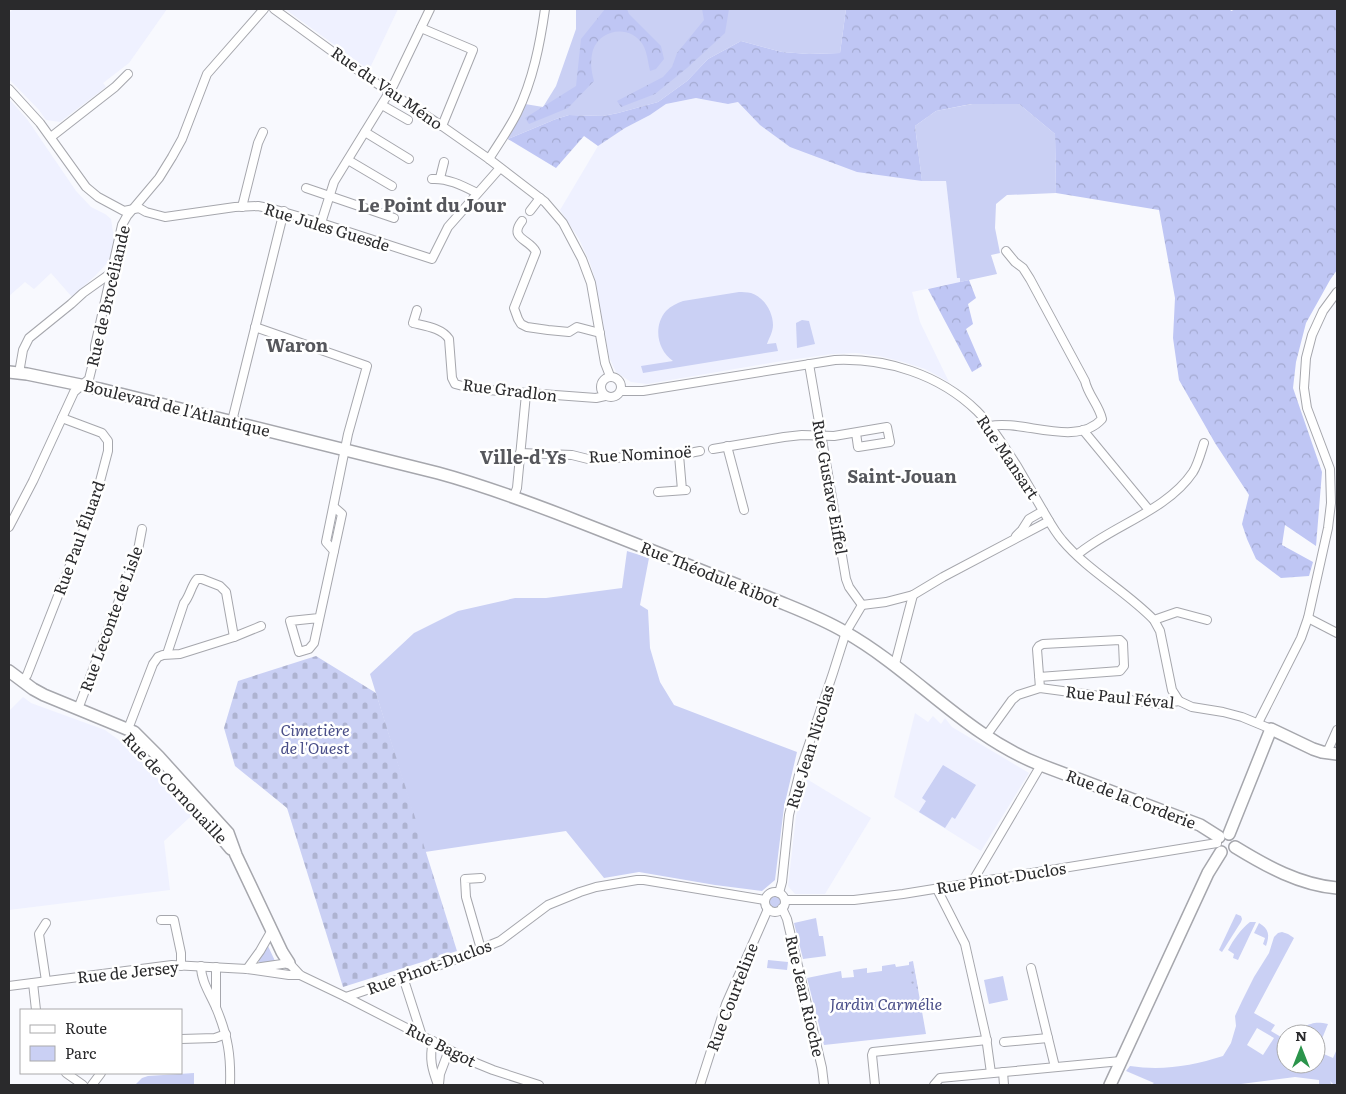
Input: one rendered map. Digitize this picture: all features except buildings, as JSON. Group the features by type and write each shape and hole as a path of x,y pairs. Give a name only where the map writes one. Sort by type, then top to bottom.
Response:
{"main road":[{"name":"Boulevard de l'Atlantique","path":"14,373 82,385 345,449"},
{"name":"Rue Théodule Ribot","path":"345,449 464,480 514,496 632,542 831,624 871,647 895,664 962,720 1018,755 1041,765"},
{"name":"Rue de Cornouaille","path":"9,670 22,682 44,695 134,732 159,757 228,833 236,855 289,963"},
{"name":"Rue de Cornouaille","path":"113,723 154,762 198,809 236,855"},
{"path":"1110,1085 1208,873 1271,729 1313,749 1333,753"},
{"name":"Rue de la Corderie","path":"1041,765 1200,825 1222,841"},
{"path":"1222,841 1234,838 1235,847 1273,869 1313,883 1337,888"}],"street":[{"name":"Rue de Brocéliande","path":"9,527 33,481 74,392 89,379 122,224 126,216 159,178 172,157 182,139 207,74 264,9"},
{"name":"Rue du Vau Méno","path":"274,9 370,78 489,159 545,202 562,223 582,259 591,283 605,363 610,376"},
{"path":"320,223 334,182 390,91 430,9"},
{"path":"489,159 518,112 526,92 540,46 545,9"},
{"path":"421,28 473,50 442,126"},
{"path":"51,137 115,87 128,74"},
{"name":"Rue Jules Guesde","path":"9,89 30,110 86,187 98,197 124,211 139,208 165,217 258,206 284,211 432,260 448,227 477,193"},
{"path":"382,105 408,120"},
{"path":"242,207 258,144 263,132"},
{"path":"365,132 409,159"},
{"path":"348,160 392,186"},
{"path":"444,162 436,179 464,186 477,193 500,168"},
{"path":"306,188 394,218"},
{"path":"530,211 540,198"},
{"path":"232,422 284,211"},
{"path":"522,221 517,229 517,234 535,249 536,255 514,308 521,324 527,327 548,330 569,332 577,327 600,332"},
{"path":"990,426 1002,424 1047,431 1068,432 1096,426 1102,419 1101,411 1030,279 1023,268 1014,262 1006,251"},
{"path":"14,373 29,338 83,293 111,273"},
{"path":"1258,723 1302,638 1328,528 1331,502 1330,469 1307,408 1304,388 1306,358 1312,335 1324,311 1337,292"},
{"name":"Rue Gradlon","path":"417,310 413,323 440,331 446,334 449,339 451,371 455,384 474,389 526,394 596,398 605,396"},
{"path":"255,327 367,366 348,434 326,542 334,551 314,643 309,649 299,652 290,621 319,618"},
{"name":"Rue Mansart","path":"621,391 643,391 835,360 874,361 919,374 941,384 976,411 990,426 1062,540 1077,556 1154,620"},
{"name":"Rue Gustave Eiffel","path":"809,364 846,579 849,587 862,605"},
{"path":"610,376 620,381 621,391 615,397 610,398 605,396 600,386 604,379 610,376"},
{"path":"514,496 517,488 526,394"},
{"name":"Rue Paul Éluard","path":"22,682 27,675 94,504 108,451 108,441 102,433 62,418"},
{"path":"1083,430 1150,510"},
{"path":"713,449 802,435 834,436 856,433"},
{"path":"1077,556 1088,546 1150,510 1180,488 1194,471 1204,443"},
{"path":"726,446 744,510"},
{"name":"Rue Nominoë","path":"520,453 572,456 588,459 679,455 700,451"},
{"path":"658,492 684,490 679,455"},
{"path":"1011,541 1022,530 1029,519 1043,511"},
{"path":"862,605 886,602 913,595 1049,521"},
{"name":"Rue Leconte de Lisle","path":"78,708 138,550 142,528"},
{"path":"167,654 184,603 193,583 197,579 220,586 226,592 234,637"},
{"path":"895,664 913,595"},
{"name":"Rue Jean Nicolas","path":"779,893 782,882 789,816 800,771 846,632 862,605"},
{"path":"1179,701 1172,690 1160,631 1154,620 1177,612 1207,620"},
{"path":"1308,618 1337,633"},
{"path":"128,730 158,657 167,654 180,654 234,637 261,626"},
{"path":"1039,676 1120,671 1124,666 1123,642 1043,644 1039,646 1037,650 1039,676 1040,688"},
{"name":"Rue Paul Féval","path":"986,736 1012,700 1018,695 1040,688 1160,704 1179,701 1192,707 1232,714 1271,729"},
{"path":"1333,753 1329,748 1337,730"},
{"path":"971,884 1041,765"},
{"name":"Rue Pinot-Duclos","path":"784,904 854,900 937,889 1222,841"},
{"path":"481,878 465,880 466,897 481,949"},
{"name":"Rue Pinot-Duclos","path":"346,997 446,963 500,941 548,905 596,887 644,880 765,900"},
{"path":"937,889 965,944 987,1040 991,1073"},
{"path":"771,892 779,893 783,896 784,904 777,912 773,912 766,906 765,900 771,892"},
{"name":"Rue Jean Rioche","path":"784,904 812,1021 824,1085"},
{"name":"Rue Courteline","path":"700,1085 726,1004 768,909"},
{"path":"161,920 174,920 182,966"},
{"path":"46,923 40,934 46,981"},
{"path":"248,969 272,930"},
{"name":"Rue de Jersey","path":"248,969 289,963 300,975 346,997"},
{"name":"Rue de Jersey","path":"9,986 172,965 248,969 300,975"},
{"path":"201,966 201,973 208,994 216,1008 229,1046 230,1085"},
{"path":"216,967 216,1008"},
{"path":"1032,968 1055,1067"},
{"path":"403,977 422,1036"},
{"path":"33,983 36,1009"},
{"name":"Rue Bagot","path":"346,997 482,1066 539,1085"},
{"path":"182,1039 215,1038 226,1034"},
{"path":"1004,1042 1048,1038"},
{"path":"875,1085 872,1052 987,1040"},
{"path":"433,1042 430,1060 438,1085"},
{"path":"438,1085 449,1050"},
{"path":"934,1085 940,1078 1121,1061"},
{"path":"1003,1072 1004,1085"},
{"path":"67,1074 83,1085"},
{"path":"92,1085 100,1074"}],"shaded area":[{"path":"13,9 167,9 129,63 103,83 106,87 60,122 46,120 39,110 9,79 9,13"},
{"path":"285,9 398,9 369,70"},
{"path":"696,98 728,104 738,102 946,181 957,278 960,278 960,282 912,292 920,322 949,382 925,369 903,362 856,353 832,354 776,362 647,384 631,382 616,372 609,357 590,263 579,239 560,210 598,146 666,104"},
{"path":"9,99 27,119 76,191 91,207 111,219 113,232 116,234 107,263 72,297 51,273 34,289 25,282 9,296"},
{"path":"23,697 31,703 105,730 127,746 194,817 189,818 164,841 170,890 9,910 9,711"},
{"path":"915,713 928,722 933,716 941,724 945,718 952,727 1029,773 981,851 894,797"},
{"path":"805,778 871,818 825,894 795,894 788,886 796,816"}],"green space":[{"path":"576,9 846,9 840,53 809,54 782,52 741,41 708,59 687,81 658,102 603,116 569,115 508,139 505,137 525,104 543,107 556,86 576,29"},
{"path":"605,9 627,9 629,14 661,46 664,59 656,69 650,71 646,51 638,39 624,32 609,33 602,37 593,50 591,66 594,81 568,108 529,124 525,118 576,86 581,39"},
{"path":"702,9 729,9 725,33 655,94 621,107 617,101 663,77 672,67 677,53 704,20"},
{"path":"846,9 1230,9 1231,11 1236,9 1337,9 1337,270 1306,323 1296,362 1293,388 1322,472 1316,546 1285,525 1282,545 1313,562 1309,576 1281,578 1256,559 1242,524 1249,495 1215,443 1179,380 1173,338 1175,298 1159,210 1056,193 1055,134 1019,104 971,104 936,111 915,126 922,181 857,172 790,147 760,125 738,102 728,104 696,98 666,104 598,146 584,136 556,168 508,139 569,115 603,116 658,102 687,81 708,59 741,41 782,52 809,54 840,53"},
{"path":"972,104 1019,104 1055,134 1056,193 1007,195 996,204 995,228 1000,253 991,255 997,274 960,282 960,278 957,278 946,181 922,181 915,126 936,111"},
{"path":"969,280 976,298 968,304 973,324 966,329 982,366 972,372 928,289"},
{"path":"739,292 756,295 764,301 773,320 772,333 767,344 776,343 778,351 643,373 641,366 673,361 663,351 658,331 662,317 668,309 683,301"},
{"path":"802,320 809,321 815,344 797,348 796,323"},
{"path":"627,551 649,558 640,605 648,610 650,648 660,682 674,705 797,752 784,807 775,880 762,891 639,872 604,878 566,831 425,852 370,674 414,633 458,611 515,598 546,598 622,588"},
{"name":"Cimetière de l'Ouest","path":"316,656 376,693 457,951 343,987 287,808 235,766 224,728 238,681"},
{"path":"943,765 976,785 955,819 952,817 945,828 919,812 926,801 922,798"},
{"path":"775,895 780,897 782,902 780,907 775,909 770,907 768,902 770,897"},
{"path":"1236,914 1241,916 1241,922 1222,952 1219,950"},
{"path":"816,918 819,936 823,936 826,956 803,959 794,923"},
{"path":"1250,922 1256,922 1238,960 1233,958 1234,954 1228,950 1243,928"},
{"path":"1259,923 1268,933 1266,946 1263,944 1265,938 1254,933"},
{"path":"1282,932 1294,938 1254,1013 1275,1025 1271,1031 1276,1034 1276,1074 1326,1074 1326,1055 1333,1058 1337,1049 1337,1085 1330,1081 1332,1085 1319,1085 1319,1080 1295,1077 1240,1085 1151,1085 1154,1083 1126,1071 1130,1066 1177,1067 1223,1056 1231,1043 1236,1026 1235,1016 1254,977 1269,953 1274,937","holes":["1257,1028 1274,1038 1263,1055 1247,1045"]},
{"path":"268,946 275,961 260,963 258,960"},
{"path":"768,960 788,962 787,970 767,968"},
{"name":"Jardin Carmélie","path":"913,961 926,1034 824,1045 807,978 841,971 842,978 854,977 853,970 867,968 867,973 882,971 882,966 895,964 896,967 909,965 909,962"},
{"path":"909,968 914,968 918,989 911,990"},
{"path":"1003,976 1008,1000 989,1004 984,980"},
{"path":"1322,1023 1328,1024 1326,1029 1326,1024 1312,1024"},
{"path":"194,1073 194,1085 135,1085 142,1078 148,1076"}],"district":[{"name":"Le Point du Jour","path":"432,206"},
{"name":"Waron","path":"297,346"},
{"name":"Ville-d'Ys","path":"523,458"},
{"name":"Saint-Jouan","path":"902,477"}]}
